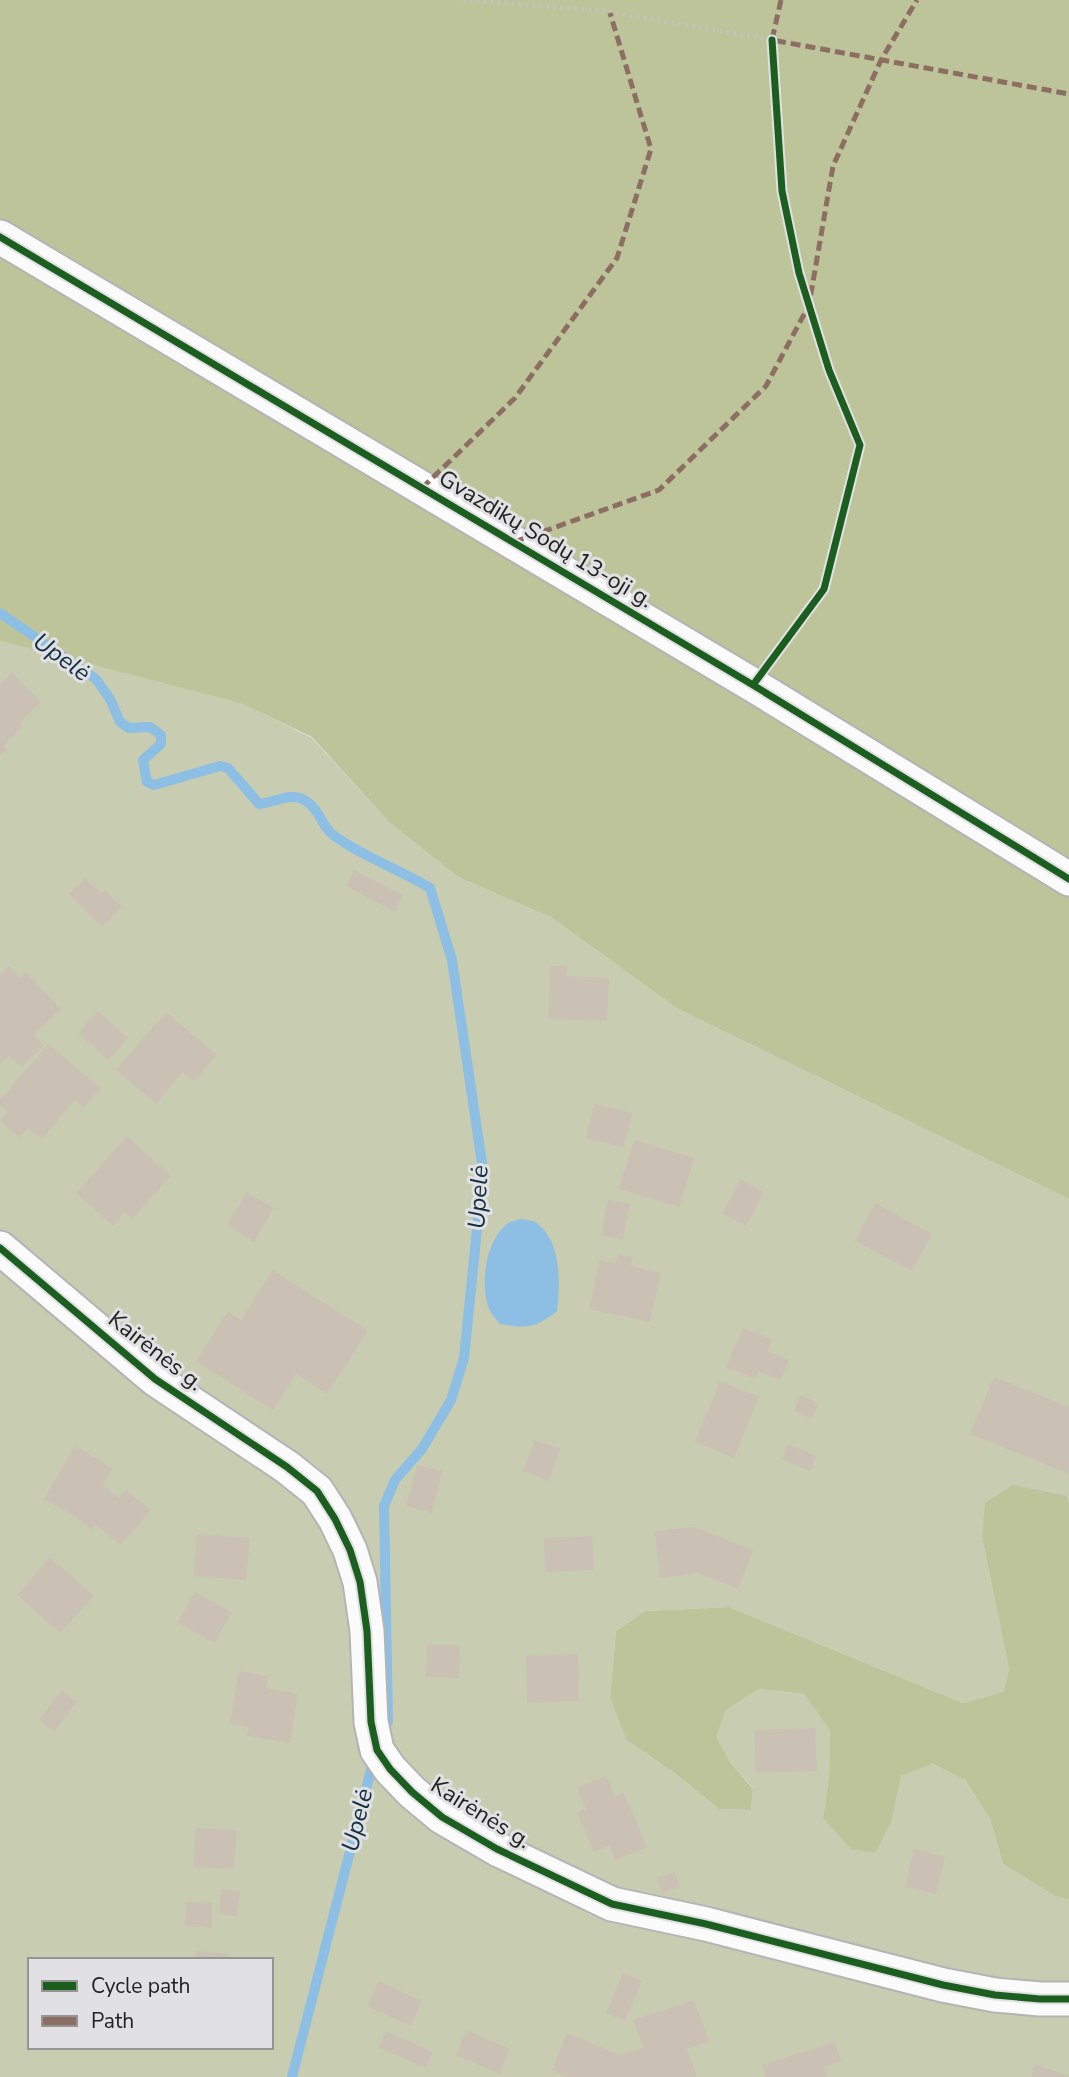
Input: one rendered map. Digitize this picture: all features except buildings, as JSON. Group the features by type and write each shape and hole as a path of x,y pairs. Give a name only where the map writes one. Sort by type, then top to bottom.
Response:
{"street":[{"name":"Gvazdikų Sodų 13-oji g.","path":"0,237 754,685 1069,879"},
{"name":"Kairėnės g.","path":"0,1248 155,1379 287,1467 317,1491 350,1550 360,1582 367,1631 371,1722 377,1750 390,1769 412,1792 442,1817 497,1849 612,1904 706,1924 943,1985 995,1995 1069,1999"}],"path":[{"path":"463,0 604,11 772,40 782,191 797,259 829,370 860,445 824,589 754,685"}],"green space":[{"path":"0,0 1069,0 1069,1199 678,1009 552,918 458,877 390,823 312,737 240,703 0,641"},
{"path":"0,641 241,703 312,738 390,823 458,877 552,918 678,1009 1069,1199 1069,1503 1067,1496 982,1537 1009,1669 1003,1692 963,1703 729,1607 645,1611 616,1631 610,1697 676,1774 719,1809 751,1810 753,1788 730,1762 715,1737 726,1710 759,1689 804,1694 830,1731 829,1776 823,1818 892,1820 901,1775 931,1764 963,1778 990,1819 1003,1864 1055,1896 1069,1900 1069,2077 0,2077"},
{"path":"1013,1485 1067,1496 1069,1503 1069,1900 1055,1896 1003,1864 990,1819 964,1779 932,1764 901,1776 892,1820 875,1853 851,1849 823,1818 829,1776 830,1731 804,1694 759,1689 726,1710 716,1737 730,1762 753,1789 751,1810 719,1809 676,1774 626,1739 610,1697 616,1631 645,1611 729,1607 963,1703 1003,1692 1009,1669 982,1537 985,1503"}],"water":[{"path":"522,1219 537,1223 546,1232 552,1242 559,1277 557,1311 530,1326 500,1324 490,1311 485,1290 486,1265 494,1241 507,1224"}],"waterway":[{"name":"Upelė","path":"0,613 96,679 110,699 120,722 129,728 150,727 161,735 161,744 143,760 147,782 154,785 220,766 228,768 259,804 289,797 300,798 314,808 333,835 356,850 430,888 452,960 483,1170 464,1358 451,1400 422,1449 395,1480 384,1506 388,1721 383,1733"},
{"name":"Upelė","path":"292,2077 374,1758"}],"marked path":[{"path":"781,0 772,40 1069,94"},
{"path":"514,542 659,490 766,386 809,305 833,166 881,60 917,0"},
{"path":"422,488 515,398 617,258 651,149 610,13"}],"cycle path":[{"path":"753,685 824,589 860,445 829,370 799,273 782,191 772,40"},
{"path":"0,237 753,685 1069,879"},
{"path":"0,1248 155,1379 287,1467 317,1491 350,1550 360,1582 367,1631 371,1722 377,1750 390,1769 412,1792 442,1817 497,1849 612,1904 706,1924 943,1985 995,1995 1069,1999"}]}
